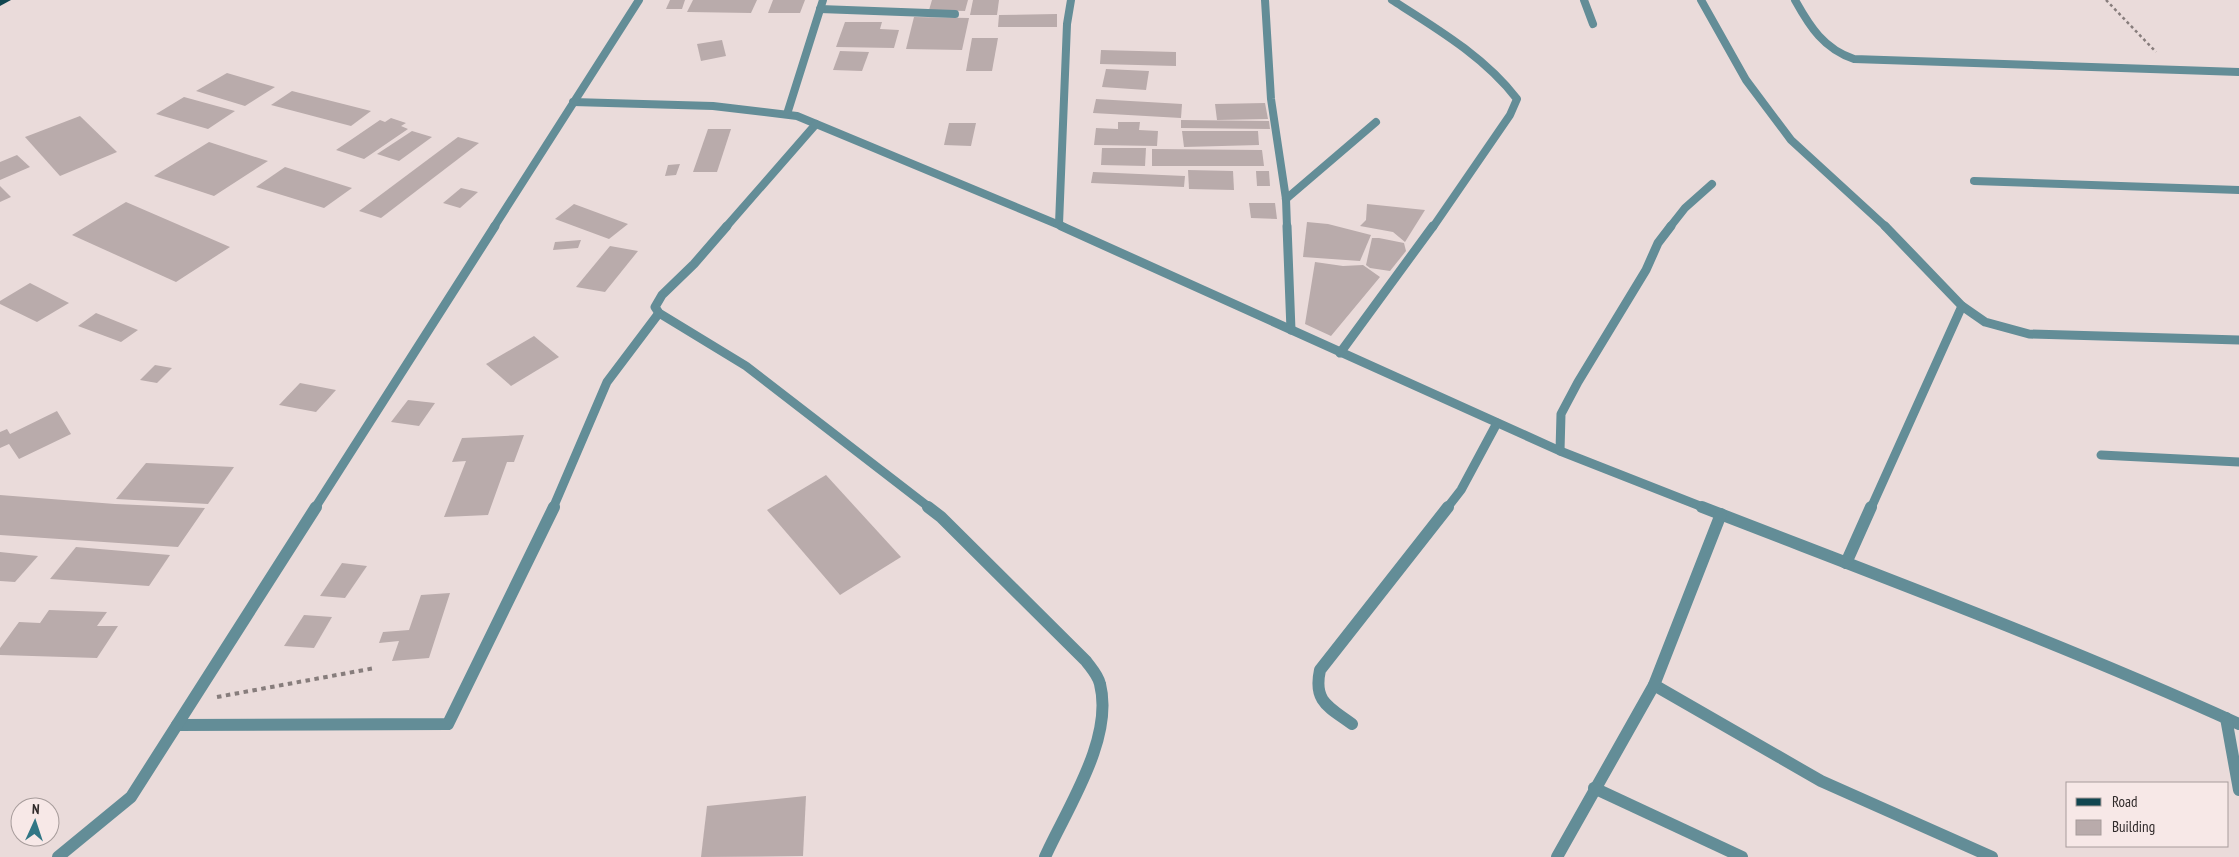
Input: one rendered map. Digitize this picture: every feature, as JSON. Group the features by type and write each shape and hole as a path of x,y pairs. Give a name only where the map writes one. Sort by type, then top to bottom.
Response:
{"main road":[{"path":"0,3 7,0"}],"street":[{"path":"58,857 130,798 638,0"},
{"path":"787,114 824,0"},
{"path":"1059,224 1067,24 1071,0"},
{"path":"1265,0 1271,99 1286,199 1291,330"},
{"path":"1340,353 1438,219 1510,116 1516,99 1509,87 1470,55 1392,0"},
{"path":"1584,0 1593,24"},
{"path":"1701,0 1746,80 1791,140 1872,212 1962,306 1985,322 2029,334 2239,340"},
{"path":"1795,0 1824,44 1842,56 1854,58 2239,72"},
{"path":"820,9 955,14"},
{"path":"573,102 697,105 755,109 787,114 816,124 1059,224 1340,353 1560,451 2131,677 2239,724"},
{"path":"1286,199 1376,122"},
{"path":"816,124 694,264 662,295 656,307 659,313 746,366 940,517 1086,661 1100,684 1103,708 1094,754 1045,857"},
{"path":"1974,181 2239,190"},
{"path":"1560,451 1561,414 1578,382 1646,270 1658,243 1685,208 1712,184"},
{"path":"1846,563 1962,306"},
{"path":"177,725 448,724 564,484 607,382 659,313"},
{"path":"1352,724 1320,699 1317,691 1317,679 1320,670 1461,490 1497,423"},
{"path":"2101,456 2239,462"},
{"path":"1557,857 1594,788 1654,685 1721,514"},
{"path":"1654,685 1821,781 1992,857"},
{"path":"2226,718 2239,790"},
{"path":"1594,788 1742,857"}],"path":[{"path":"2106,0 2174,71"},
{"path":"191,702 376,668"}],"building":[{"path":"670,0 685,0 682,9 666,9"},
{"path":"693,0 757,0 751,13 687,12"},
{"path":"773,0 805,0 800,13 768,13"},
{"path":"932,0 968,0 965,11 929,10"},
{"path":"973,0 999,0 997,15 970,15"},
{"path":"1057,14 1057,27 998,27 999,15"},
{"path":"914,17 969,18 962,50 906,49"},
{"path":"845,22 882,22 880,29 899,30 894,48 836,47"},
{"path":"972,38 998,38 992,71 966,71"},
{"path":"722,40 726,56 701,61 697,44"},
{"path":"1101,50 1176,52 1176,66 1100,64"},
{"path":"840,51 869,52 862,71 833,70"},
{"path":"1106,69 1149,71 1146,90 1102,87"},
{"path":"227,73 275,87 245,106 196,91"},
{"path":"292,91 371,111 351,126 271,105"},
{"path":"184,97 235,111 208,129 156,114"},
{"path":"1096,99 1182,104 1181,118 1093,113"},
{"path":"1265,103 1268,119 1217,120 1215,104"},
{"path":"80,116 117,152 60,176 25,137"},
{"path":"391,118 406,123 401,126 408,129 364,159 336,150 380,120 385,122"},
{"path":"1181,120 1269,121 1270,129 1181,128"},
{"path":"1118,122 1140,122 1139,130 1158,131 1157,146 1094,145 1096,128 1118,129"},
{"path":"949,123 976,123 971,146 944,145"},
{"path":"708,129 731,129 717,172 693,172"},
{"path":"412,131 432,137 399,161 377,154"},
{"path":"1182,131 1258,131 1259,145 1184,147"},
{"path":"458,137 479,143 381,218 359,211"},
{"path":"209,142 268,161 214,196 154,176"},
{"path":"1102,148 1146,148 1145,166 1101,165"},
{"path":"1152,149 1262,150 1264,166 1152,166"},
{"path":"17,155 30,167 0,180 0,162"},
{"path":"680,164 676,175 665,176 668,165"},
{"path":"285,167 352,188 324,208 256,187"},
{"path":"1188,170 1233,171 1234,190 1189,189"},
{"path":"1256,171 1269,171 1270,186 1257,186"},
{"path":"1093,172 1185,176 1184,187 1091,183"},
{"path":"0,186 11,197 0,202"},
{"path":"461,188 478,192 460,208 443,203"},
{"path":"126,202 230,247 176,282 72,235"},
{"path":"1249,203 1275,203 1277,219 1251,218"},
{"path":"574,204 628,224 609,239 555,219"},
{"path":"1367,204 1425,210 1405,242 1393,232 1360,226 1366,220"},
{"path":"1307,222 1328,224 1371,235 1360,261 1303,257"},
{"path":"1372,238 1404,243 1406,251 1390,271 1370,268 1366,265"},
{"path":"581,240 578,248 553,250 555,242"},
{"path":"610,246 638,251 605,292 576,287"},
{"path":"1315,262 1343,266 1363,265 1380,277 1331,336 1305,324"},
{"path":"30,283 69,303 37,322 0,304 0,301"},
{"path":"96,313 138,330 121,342 78,326"},
{"path":"534,336 559,357 511,386 486,364"},
{"path":"155,365 172,368 157,383 140,380"},
{"path":"300,383 336,390 316,412 279,405"},
{"path":"408,400 435,403 419,426 391,422"},
{"path":"57,411 71,434 19,459 9,444 0,448 0,432 7,429 10,434"},
{"path":"524,435 514,462 507,462 488,515 444,517 466,461 452,462 462,438"},
{"path":"146,463 234,467 208,504 116,499"},
{"path":"826,475 901,557 840,595 767,510"},
{"path":"0,495 115,504 205,508 178,547 0,535"},
{"path":"76,547 170,555 149,586 50,579"},
{"path":"0,552 38,556 15,582 0,581"},
{"path":"342,563 367,566 345,598 320,596"},
{"path":"450,593 429,658 392,661 399,641 379,643 383,632 409,630 421,595"},
{"path":"49,610 107,612 97,626 118,626 97,658 0,655 0,648 19,622 40,623"},
{"path":"304,615 332,617 314,648 284,646"},
{"path":"806,796 803,856 701,857 707,806"}]}
